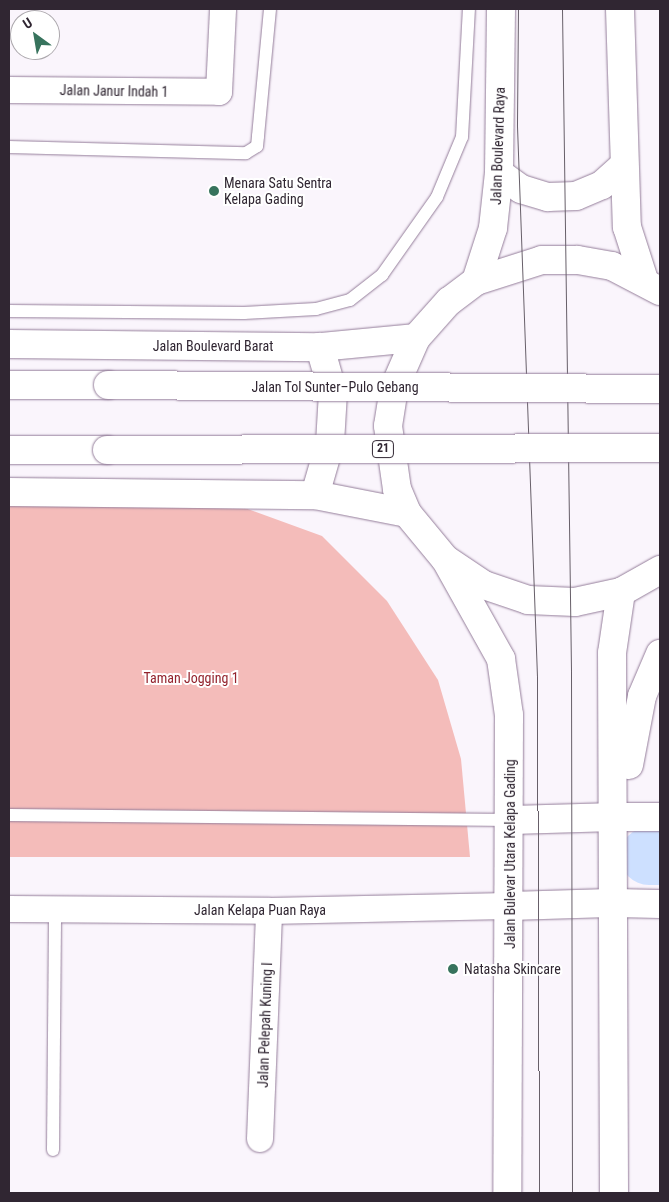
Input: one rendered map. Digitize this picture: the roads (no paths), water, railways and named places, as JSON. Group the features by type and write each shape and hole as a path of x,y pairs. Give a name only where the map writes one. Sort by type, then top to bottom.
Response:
{"main road":[{"name":"Jalan Boulevard Raya","path":"476,281 493,228 499,173 501,9"},
{"path":"620,9 622,166 627,226 652,285"},
{"path":"499,173 521,189 548,197 576,196 602,185 622,166"},
{"path":"652,285 612,266 551,260 508,267 476,281 449,301 416,338 394,388 388,426 396,489 407,513 445,559 484,585 528,600 575,602 621,592 660,570"},
{"name":"Jalan Boulevard Barat","path":"9,344 320,347 416,338"},
{"path":"315,495 330,443 333,393 320,347"},
{"name":"Jalan Tol Sunter–Pulo Gebang","path":"9,385 660,389"},
{"name":"21","path":"9,450 660,448"},
{"path":"9,492 315,495 407,513"},
{"name":"Jalan Bulevar Utara Kelapa Gading","path":"445,559 501,659 509,715 512,824 507,1193"},
{"path":"618,821 612,653 621,592"},
{"path":"614,1193 611,940 618,821 633,728 650,669 660,654"},
{"path":"512,824 618,821 660,817"},
{"path":"511,904 612,899 660,904"}],"street":[{"name":"Jalan Janur Indah 1","path":"9,90 219,92 222,9"},
{"name":"Jalan Kelapa Puan Raya","path":"9,908 269,911 511,904"},
{"name":"Jalan Pelepah Kuning I","path":"260,1139 269,911"}],"lane":[{"path":"9,147 246,153 256,146 258,136 270,9"},
{"path":"9,311 244,313 316,310 350,300 382,275 410,240 444,180 462,136 468,9"},
{"path":"9,815 512,824"},
{"path":"53,1150 55,910"}],"waterway":[{"path":"649,856 660,856"}],"tram line":[{"path":"518,9 517,126 537,676 539,1193"},
{"path":"562,9 571,671 572,1193"}],"place":[{"name":"Menara Satu Sentra Kelapa Gading","path":"214,191"},
{"name":"Natasha Skincare","path":"453,969"}],"park label":[{"name":"Taman Jogging 1","path":"191,678"}]}
